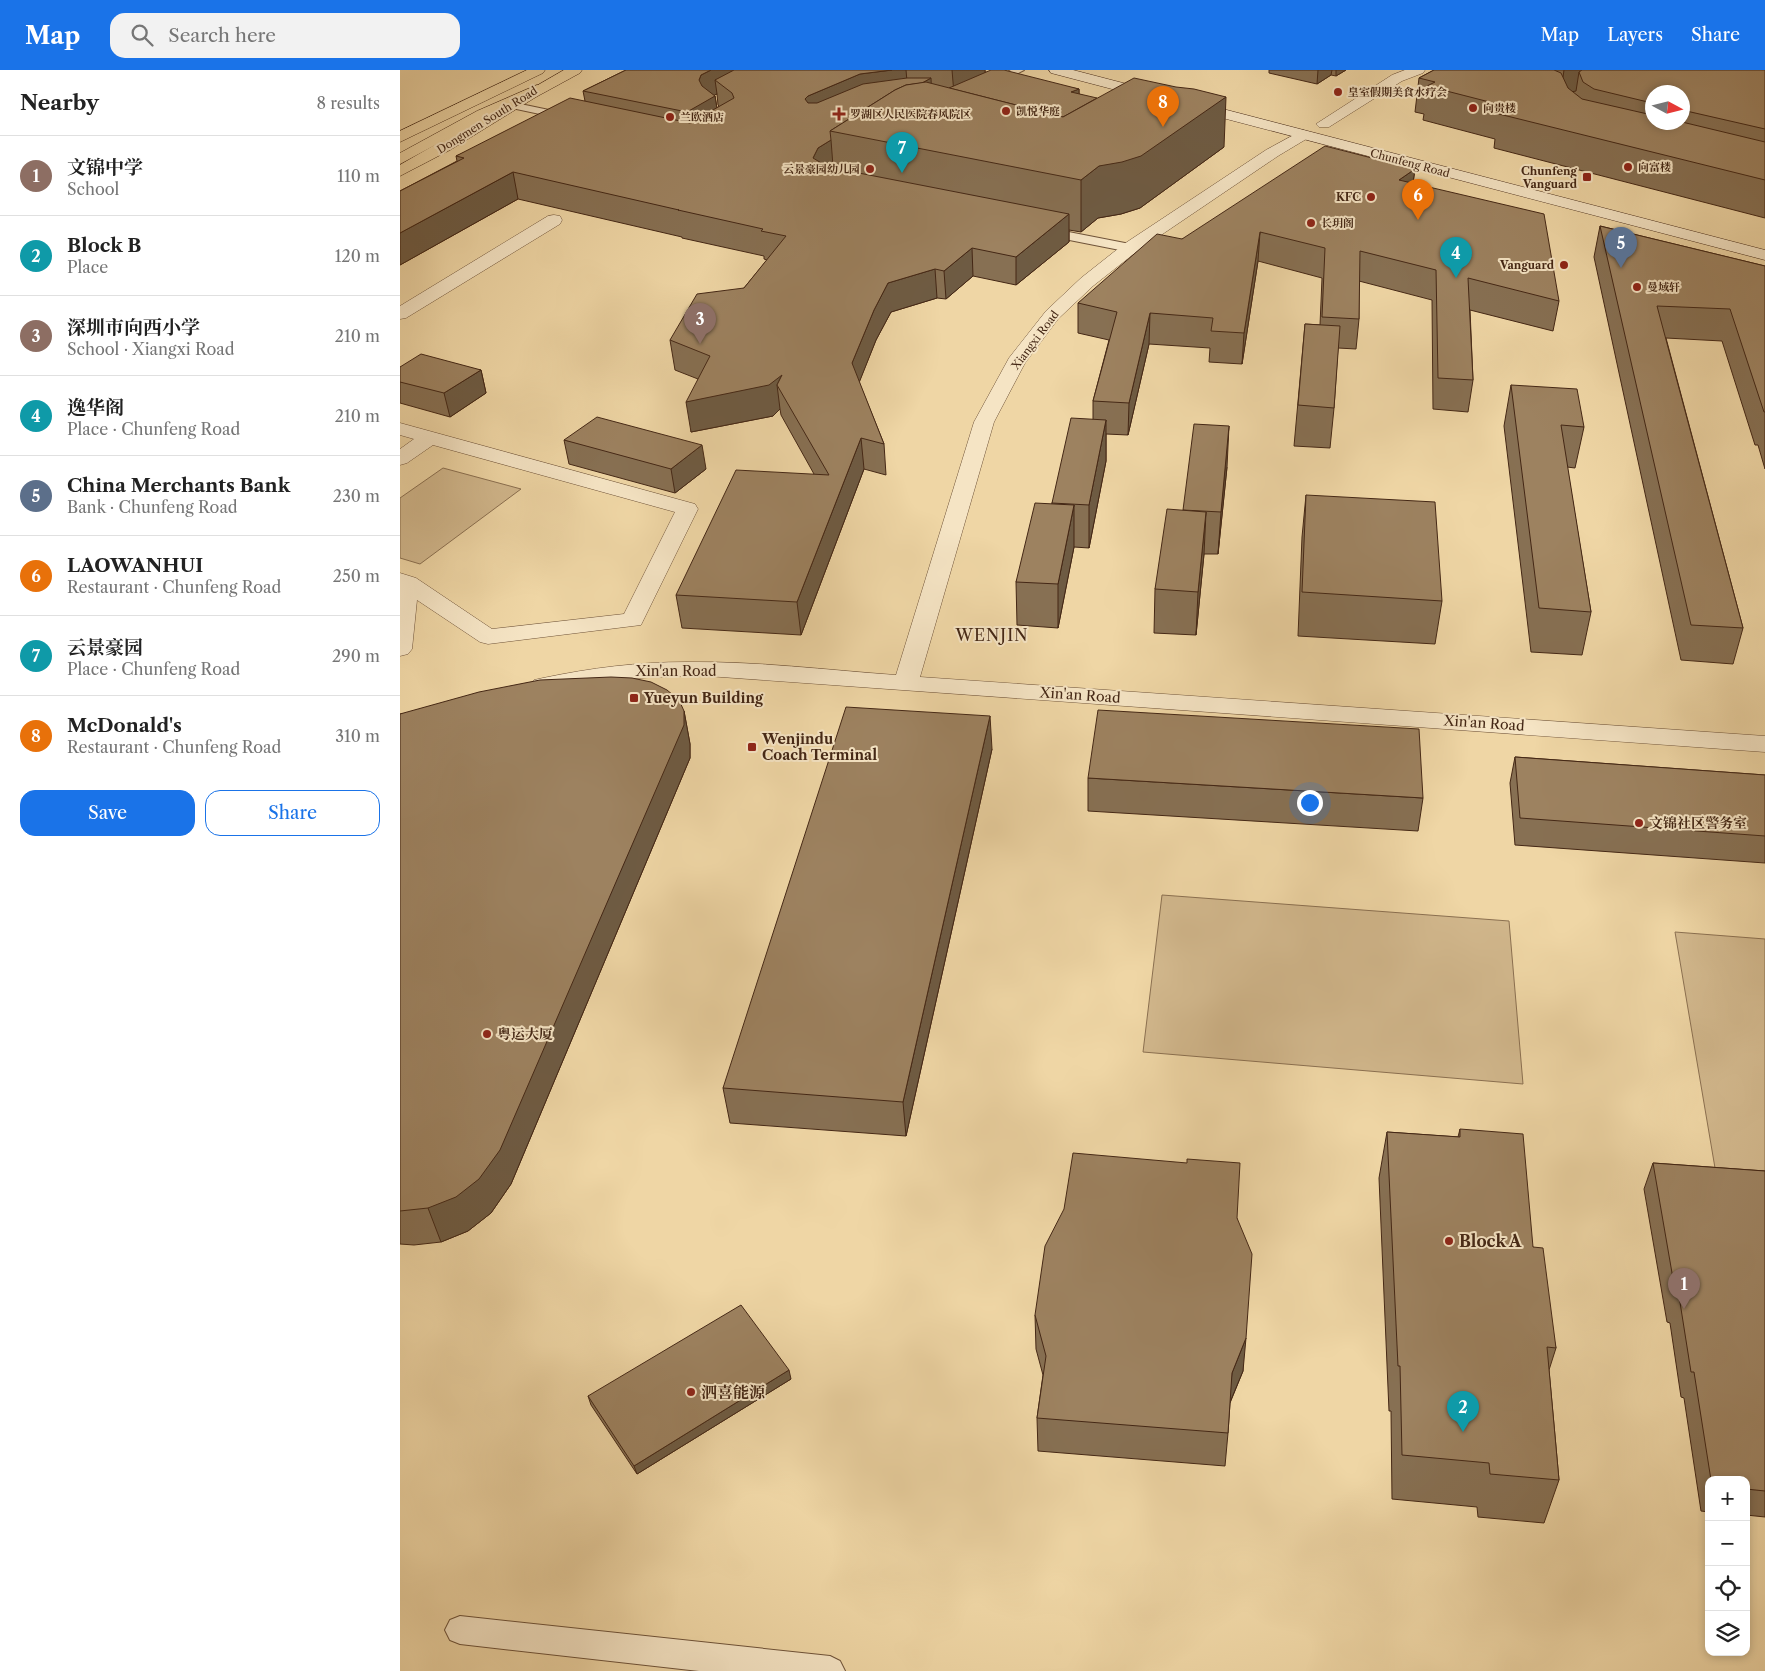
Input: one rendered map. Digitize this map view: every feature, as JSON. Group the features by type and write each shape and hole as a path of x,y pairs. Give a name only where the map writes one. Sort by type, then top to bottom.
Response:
{"main road":[{"name":"Dongmen South Road","path":"400,137 538,70"},
{"name":"Dongmen South Road","path":"400,172 425,159 537,89 576,70"},
{"path":"400,159 482,114 537,89"}],"street":[{"name":"Chunfeng Road","path":"1056,70 1765,255"},
{"path":"1112,70 1347,130"},
{"path":"1324,124 1397,78 1418,70"},
{"name":"Xiangxi Road","path":"906,683 984,422 1016,362 1052,315 1087,282 1130,248 1272,153 1303,136"},
{"path":"400,314 554,220"},
{"path":"400,429 687,509 633,620 488,637 404,581"},
{"path":"400,459 431,438"},
{"path":"400,649 404,581"},
{"name":"Xin'an Road","path":"521,690 618,672 662,668 906,683 1765,744"}],"lane":[{"path":"979,88 1019,70"},
{"path":"994,81 1012,86"},
{"path":"511,105 580,120"},
{"path":"1033,229 1130,248"},
{"path":"460,1630 830,1671"}],"shaded area":[{"path":"443,468 521,489 420,564 400,558 400,498"},
{"path":"1162,895 1509,921 1523,1084 1143,1052"},
{"path":"1675,932 1765,939 1765,1172 1715,1168"}],"building":[{"path":"626,70 711,70 701,75 699,80 702,86 715,96 687,112 583,91"},
{"path":"734,70 892,70 860,74 808,96 805,99 808,103 817,103 863,84 907,78 931,78 922,83 906,85 895,90 830,131 831,140 818,148 813,158 828,167 1069,214 1016,257 972,248 944,271 935,269 888,283 874,310 852,363 884,444 861,438 797,602 676,595 736,470 829,475 777,385 782,375 769,385 686,402 710,356 670,340 697,294 744,288 786,236 761,231 763,229 513,172 400,233 400,191 464,158 456,156 570,98 690,123 734,98 732,93 715,80"},
{"path":"991,70 1004,70 1079,89 1071,92 1097,98 1063,117 949,88"},
{"path":"1434,70 1554,70 1561,73 1568,88 1582,99 1645,113 1645,130 1690,130 1690,124 1765,142 1765,180 1499,114 1509,107 1427,86 1435,82 1419,78"},
{"path":"1582,70 1765,70 1765,129 1690,112 1690,85 1645,85 1645,101 1594,89 1583,82 1579,72"},
{"path":"1134,78 1226,97 1141,156 1099,166 1081,180 830,131 906,85 926,82 1063,117"},
{"path":"1325,146 1415,169 1399,180 1544,214 1559,301 1468,278 1473,380 1438,378 1436,270 1360,251 1359,319 1322,317 1325,248 1260,232 1244,333 1211,331 1213,318 1150,313 1129,403 1093,401 1117,312 1078,303 1157,234 1182,239"},
{"path":"1600,226 1765,266 1765,412 1730,309 1657,306 1743,628 1691,625"},
{"path":"1305,324 1340,326 1334,408 1298,405"},
{"path":"421,354 481,370 444,393 400,382 400,367"},
{"path":"1511,385 1577,389 1584,427 1561,425 1591,612 1539,608"},
{"path":"597,417 702,445 671,469 564,440"},
{"path":"1071,418 1106,420 1089,505 1052,503"},
{"path":"1194,424 1229,426 1221,512 1183,510"},
{"path":"1306,495 1435,502 1442,601 1302,592"},
{"path":"1035,503 1074,505 1058,584 1016,582"},
{"path":"1167,509 1206,512 1198,592 1155,589"},
{"name":"粤运大厦","path":"632,678 651,682 667,690 679,700 684,711 684,725 500,1150 479,1179 456,1197 428,1208 400,1211 400,714 479,692 540,680"},
{"path":"846,707 990,716 903,1102 723,1088"},
{"path":"1098,710 1419,729 1423,798 1088,778"},
{"path":"1515,757 1765,775 1765,836 1520,818"},
{"path":"1460,1129 1523,1134 1533,1247 1543,1248 1556,1348 1547,1347 1559,1480 1490,1474 1489,1463 1402,1455 1400,1366 1398,1366 1387,1132 1460,1137"},
{"path":"1073,1153 1187,1163 1187,1159 1240,1163 1237,1218 1252,1254 1246,1338 1232,1373 1228,1433 1037,1418 1046,1356 1035,1315 1045,1246 1064,1209"},
{"path":"1653,1163 1765,1171 1765,1491 1750,1489 1750,1476 1710,1476 1694,1372 1691,1372 1679,1296 1676,1296"},
{"name":"泗喜能源","path":"741,1305 789,1370 634,1466 588,1396"}],"place":[{"name":"皇室假期美食水疗会","path":"1338,92"},
{"name":"向贵楼","path":"1473,108"},
{"name":"凯悦华庭","path":"1006,111"},
{"name":"罗湖区人民医院春风院区","path":"839,114"},
{"name":"兰欧酒店","path":"670,117"},
{"name":"McDonald's","path":"1163,127"},
{"name":"向富楼","path":"1628,167"},
{"name":"云景豪园幼儿园","path":"870,169"},
{"name":"云景豪园","path":"902,173"},
{"name":"Chunfeng Vanguard","path":"1587,177"},
{"name":"KFC","path":"1371,197"},
{"name":"LAOWANHUI","path":"1418,220"},
{"name":"长玥阁","path":"1311,223"},
{"name":"Vanguard","path":"1564,265"},
{"name":"China Merchants Bank","path":"1621,268"},
{"name":"逸华阁","path":"1456,278"},
{"name":"曼域轩","path":"1637,287"},
{"name":"深圳市向西小学","path":"700,344"},
{"name":"Yueyun Building","path":"634,698"},
{"name":"Wenjindu Coach Terminal","path":"752,747"},
{"name":"文锦社区警务室","path":"1639,823"},
{"name":"粤运大厦","path":"487,1034"},
{"name":"Block A","path":"1449,1241"},
{"name":"文锦中学","path":"1684,1309"},
{"name":"泗喜能源","path":"691,1392"},
{"name":"Block B","path":"1463,1432"}],"district":[{"name":"WENJIN","path":"992,635"}]}
